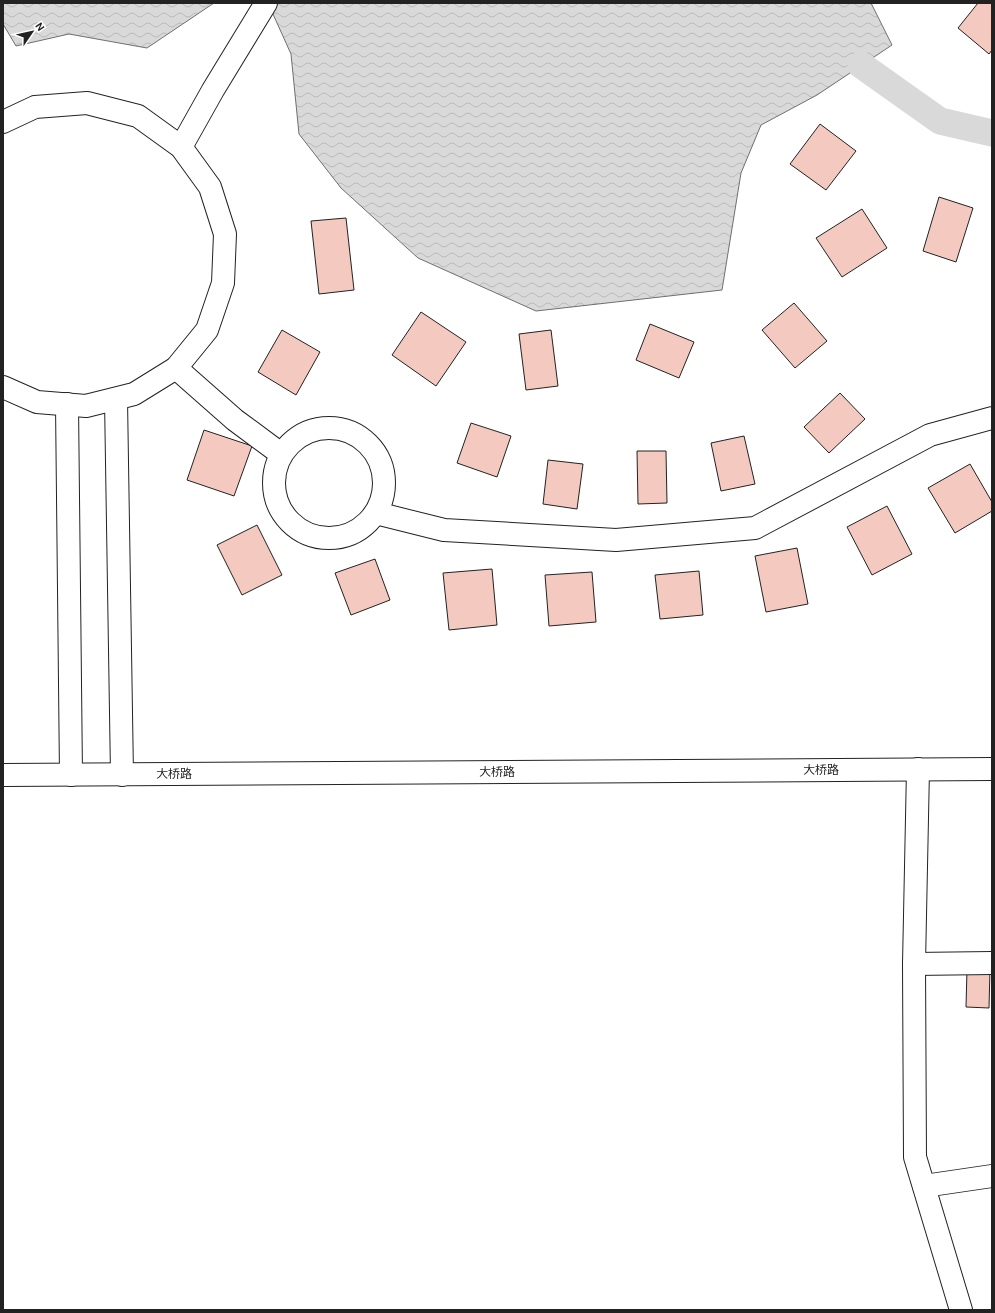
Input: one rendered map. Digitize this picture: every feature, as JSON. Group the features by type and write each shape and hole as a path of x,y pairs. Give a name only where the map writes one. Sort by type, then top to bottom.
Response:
{"street":[{"path":"181,147 213,90 266,3"},
{"path":"3,122 35,107 87,103 138,116 181,147 210,186 225,234 223,283 206,330 176,368 134,394 86,406 37,402 3,387"},
{"path":"176,368 235,420 281,454"},
{"path":"116,399 122,775"},
{"path":"67,404 71,775"},
{"path":"376,513 444,530 616,540 755,528 930,435 992,418"},
{"path":"324,427 342,429 358,435 371,447 381,462 384,479 383,496 376,513 363,527 346,536 327,539 309,534 292,524 280,510 274,491 274,472 281,454 292,441 307,432 324,427"},
{"path":"918,769 914,964 915,1157 961,1310"},
{"name":"大桥路","path":"3,775 992,769"},
{"path":"914,964 992,963"},
{"path":"924,1186 992,1176"}],"water":[{"path":"3,3 214,3 147,48 69,34 16,46 3,24"},
{"path":"268,3 871,3 892,45 817,95 761,125 741,173 722,290 536,311 418,258 341,188 299,134 291,54"}],"building":[{"path":"978,3 992,3 992,50 989,54 958,28"},
{"path":"820,124 856,151 826,190 790,164"},
{"path":"939,197 973,208 956,262 923,251"},
{"path":"862,209 887,248 842,277 816,238"},
{"path":"346,218 354,290 319,294 311,221"},
{"path":"794,303 827,341 795,368 762,330"},
{"path":"421,312 466,342 436,386 392,355"},
{"path":"650,324 694,342 679,378 636,360"},
{"path":"282,330 320,352 296,395 258,372"},
{"path":"551,330 558,386 526,390 519,334"},
{"path":"840,393 865,419 829,453 804,427"},
{"path":"471,423 511,436 497,477 457,463"},
{"path":"204,430 252,446 234,496 187,480"},
{"path":"744,436 755,484 721,491 711,443"},
{"path":"637,451 666,451 667,503 638,504"},
{"path":"548,460 583,464 577,509 543,504"},
{"path":"970,464 992,502 992,511 955,533 928,488"},
{"path":"887,506 912,554 872,575 847,527"},
{"path":"257,525 282,575 242,595 217,545"},
{"path":"797,548 808,604 766,612 755,556"},
{"path":"375,559 390,600 351,615 335,573"},
{"path":"492,569 497,625 449,630 443,573"},
{"path":"699,571 703,615 660,619 655,575"},
{"path":"592,572 596,622 549,626 545,575"},
{"path":"967,969 990,969 989,1008 966,1007"}],"waterway":[{"path":"861,65 940,121 992,133"}]}
